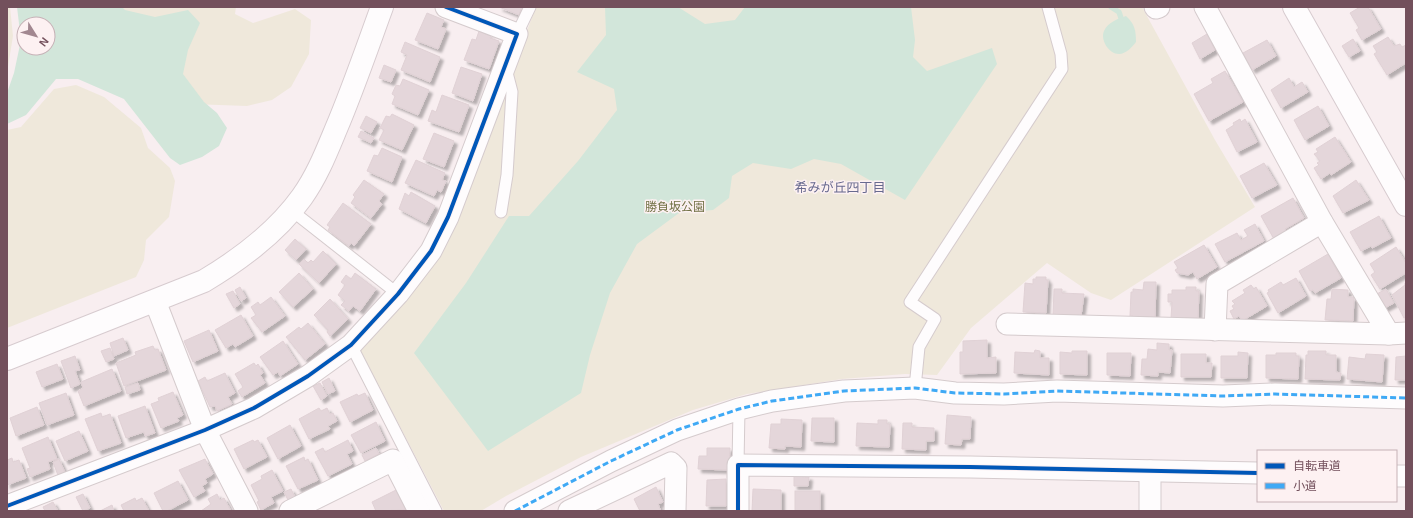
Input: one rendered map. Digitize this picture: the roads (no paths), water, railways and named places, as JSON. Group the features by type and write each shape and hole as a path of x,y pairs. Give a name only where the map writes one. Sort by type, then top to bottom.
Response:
{"street":[{"path":"7,359 204,281 233,264 274,229 302,197 319,170 344,110 382,7"},
{"path":"7,506 205,430 254,408 308,376 350,345 398,294 432,251 448,217 517,34 446,7"},
{"path":"1155,7 1159,7"},
{"path":"1206,7 1322,222 1398,334"},
{"path":"1294,7 1406,205"},
{"path":"1215,330 1217,284 1322,222"},
{"path":"155,301 205,430 247,511"},
{"path":"1006,324 1398,334"},
{"path":"515,511 611,461 677,430 739,409 772,401 844,391 915,388 955,393 1004,394 1057,391 1223,396 1275,394 1406,398"},
{"path":"290,511 393,460 419,511"},
{"path":"569,511 671,463 676,468 675,511"},
{"path":"738,511 738,465 978,467 1257,473"},
{"path":"1150,471 1150,511"}],"lane":[{"path":"517,34 530,7"},
{"path":"915,388 919,347 935,319 910,302 1062,69 1061,54 1048,7"},
{"path":"501,212 506,175 512,92 505,65"},
{"path":"291,210 398,294"},
{"path":"350,345 436,511"},
{"path":"738,465 739,409"}],"waterway":[{"path":"1111,7 1119,12 1121,18"}],"district":[{"name":"希みが丘四丁目","path":"840,187"}],"park label":[{"name":"勝負坂公園","path":"675,207"}]}
